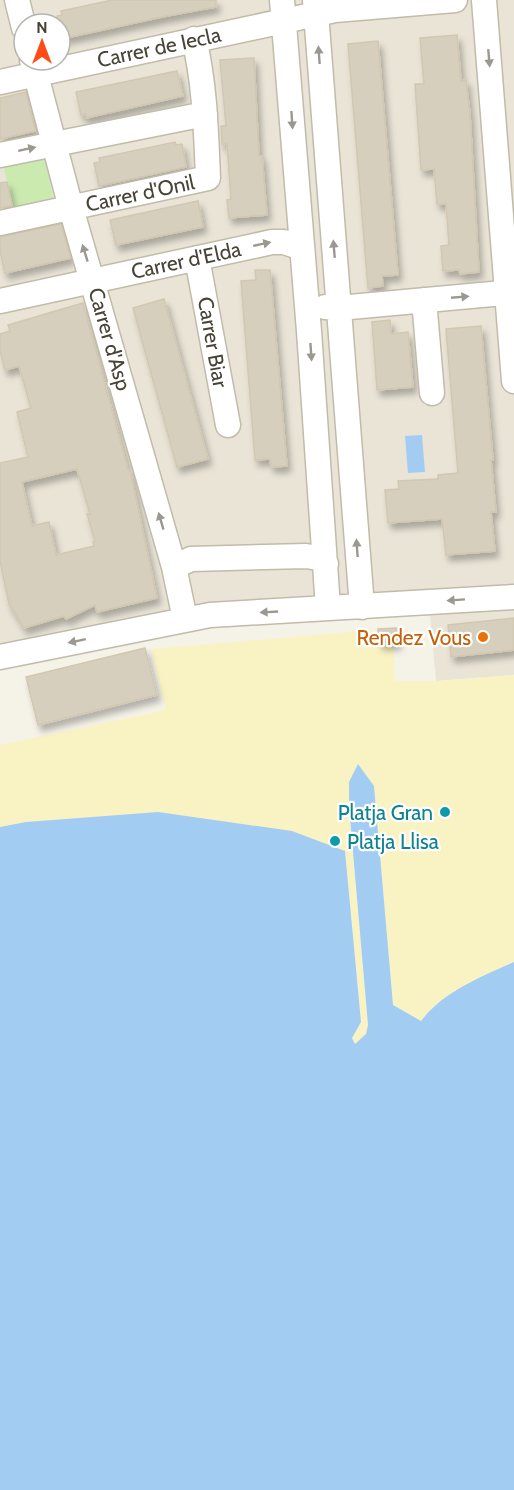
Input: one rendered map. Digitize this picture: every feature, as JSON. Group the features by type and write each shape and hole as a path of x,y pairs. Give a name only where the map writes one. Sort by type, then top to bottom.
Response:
{"street":[{"name":"Carrer de Iecla","path":"72,60 194,39 283,10 315,7 335,10 396,2 455,0"},
{"path":"484,0 511,292 514,381"},
{"path":"315,7 362,607"},
{"path":"283,10 328,608"},
{"path":"0,155 205,114 194,39"},
{"name":"Carrer de Iecla","path":"0,82 23,72"},
{"name":"Carrer d'Asp","path":"35,72 71,208 174,567 185,619"},
{"name":"Carrer d'Onil","path":"0,223 208,178 205,114"},
{"name":"Carrer d'Elda","path":"0,300 272,242 284,242 302,248"},
{"name":"Carrer Biar","path":"197,258 228,425"},
{"path":"306,294 315,303 325,307 339,308 511,292"},
{"path":"424,300 432,393"},
{"path":"174,567 191,559 306,556 318,558 326,564"},
{"path":"0,654 210,615 514,597"}],"shaded area":[{"path":"0,0 514,0 514,675 436,681 429,603 210,615 0,657"}],"green space":[{"path":"44,154 54,202 14,211 3,164"}],"sand":[{"path":"374,630 375,646 394,646 395,681 436,681 514,675 514,962 451,993 430,1010 421,1021 393,1005 374,786 358,765 349,806 368,1026 366,1034 355,1044 352,1038 361,1022 345,851 26,822 0,827 0,745 166,710 151,649"}],"water":[{"path":"422,435 425,472 408,473 405,436"},
{"path":"358,764 374,786 393,1005 421,1021 430,1010 452,993 514,962 514,1490 0,1490 0,827 26,822 158,812 292,831 345,851 361,1022 352,1038 355,1044 366,1034 368,1025 349,806 349,782"}],"building":[{"path":"112,0 216,0 216,7 72,37 72,12 61,11"},
{"path":"457,35 461,81 466,80 470,115 479,272 460,274 459,270 443,271 441,246 449,245 446,204 437,204 434,169 421,170 415,84 424,84 420,38"},
{"path":"378,41 398,275 382,276 383,286 368,288 348,44"},
{"path":"254,58 259,156 262,156 267,215 229,218 227,200 231,199 227,144 222,144 221,126 226,126 220,60"},
{"path":"177,71 183,96 86,118 86,114 81,115 76,92"},
{"path":"26,92 35,131 0,139 0,98"},
{"path":"175,142 176,145 182,144 186,167 99,186 94,163 100,162 99,158"},
{"path":"7,182 12,206 0,208 0,183"},
{"path":"198,201 203,227 116,245 110,220"},
{"path":"61,224 71,258 5,273 0,251 0,237"},
{"path":"255,270 270,270 287,466 271,467 270,459 255,460 241,281 256,280"},
{"path":"164,299 208,459 177,467 133,308"},
{"path":"83,303 128,470 130,470 157,598 97,612 95,605 66,619 64,616 24,628 9,604 0,561 0,463 28,457 17,412 31,408 19,366 5,370 0,351 0,334 10,331 8,325","holes":["77,469 90,514 87,514 95,541 94,546 56,555 49,522 32,526 22,482"]},
{"path":"390,320 391,334 408,332 413,387 377,390 372,322"},
{"path":"481,326 493,460 491,460 496,512 491,512 495,551 446,555 442,519 388,523 385,490 399,489 398,481 438,479 438,475 458,473 446,329"},
{"path":"514,618 514,650 451,657 448,625"},
{"path":"397,628 397,644 379,644 378,629"},
{"path":"145,648 157,695 38,725 26,677"}],"place":[{"name":"Rendez Vous","path":"483,637"},
{"name":"Platja Gran","path":"445,812"},
{"name":"Platja Llisa","path":"335,841"}]}
